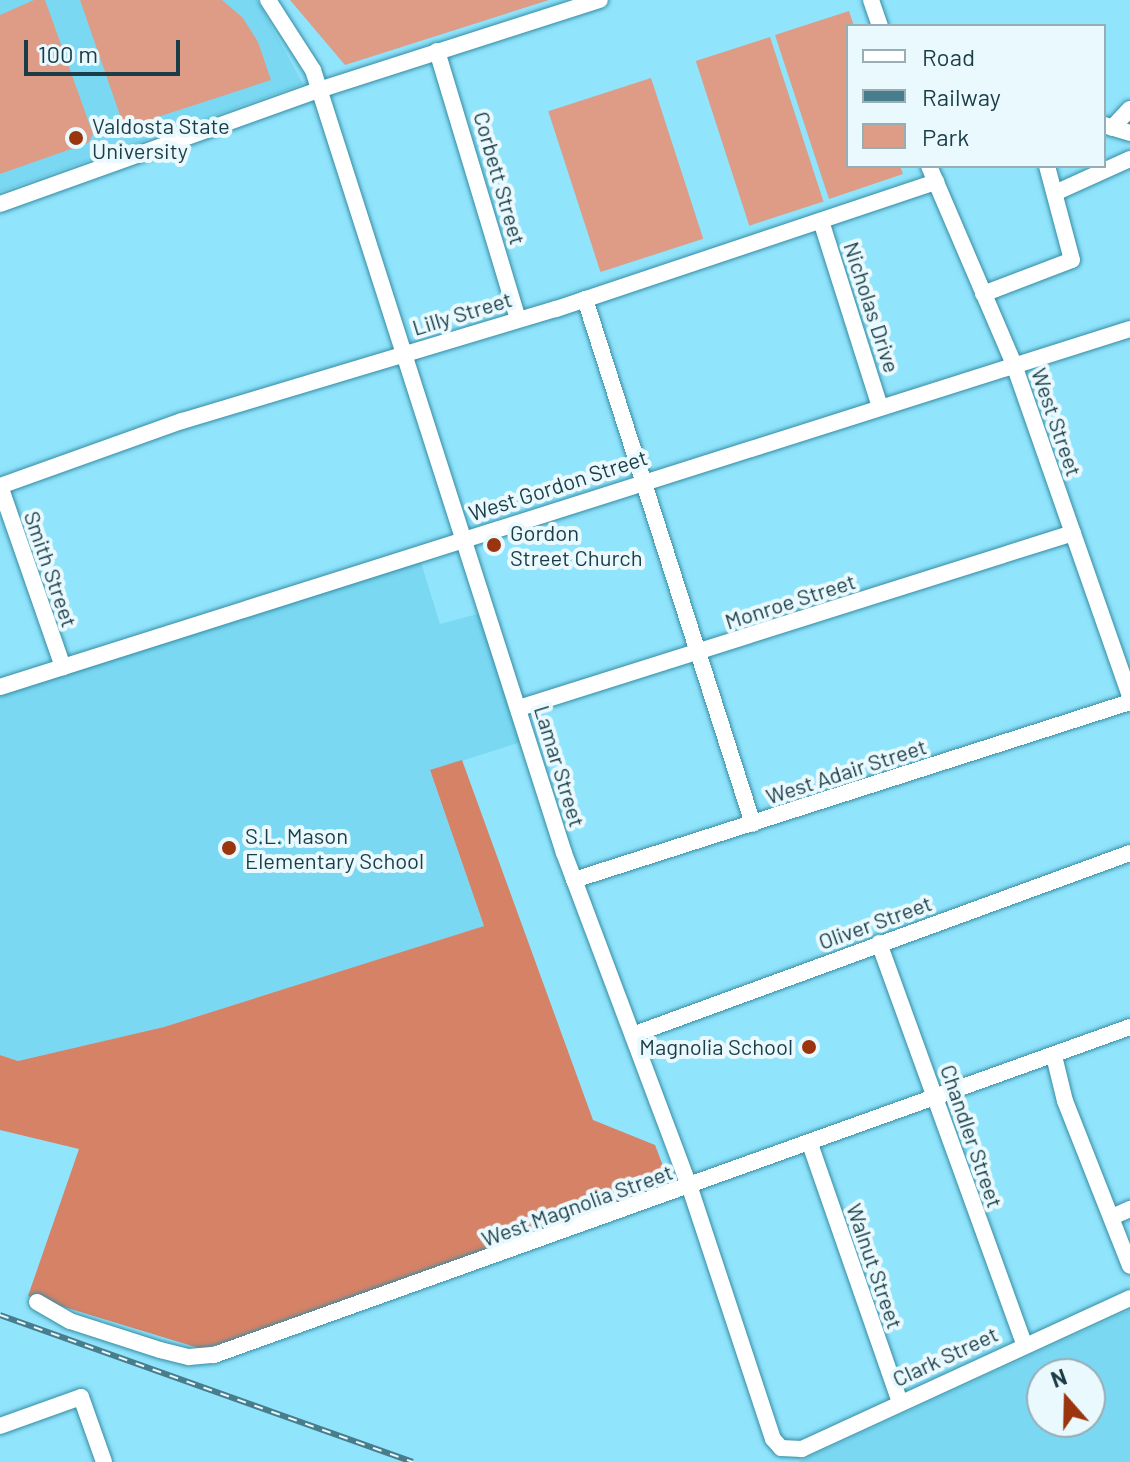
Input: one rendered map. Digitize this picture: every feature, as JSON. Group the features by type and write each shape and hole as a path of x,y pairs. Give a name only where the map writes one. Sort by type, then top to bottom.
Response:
{"street":[{"name":"Lamar Street","path":"268,0 313,70 574,880 635,1034 781,1448"},
{"path":"0,204 319,90 600,0"},
{"path":"871,0 879,24"},
{"name":"Corbett Street","path":"437,51 518,319"},
{"path":"1108,127 1130,109"},
{"path":"1108,127 1130,133"},
{"path":"1057,192 1130,159"},
{"path":"983,294 1072,260 1057,192 1048,168"},
{"name":"Lilly Street","path":"0,486 182,421 585,299 821,221 932,174"},
{"name":"West Street","path":"932,174 1013,362 1130,700"},
{"name":"Nicholas Drive","path":"821,221 880,407"},
{"path":"585,299 647,480 753,824"},
{"name":"West Gordon Street","path":"0,687 1013,362 1130,329"},
{"name":"Smith Street","path":"0,486 63,667"},
{"name":"Monroe Street","path":"519,708 1073,533"},
{"name":"West Adair Street","path":"574,880 1130,700"},
{"name":"Oliver Street","path":"635,1034 1130,853"},
{"name":"Chandler Street","path":"879,943 1024,1343"},
{"name":"West Magnolia Street","path":"37,1302 87,1327 202,1358 335,1316 1130,1027"},
{"path":"1054,1056 1065,1101 1130,1266"},
{"name":"Walnut Street","path":"810,1144 900,1402"},
{"path":"1112,1217 1130,1209"},
{"name":"Clark Street","path":"781,1448 802,1449 1024,1343 1130,1298"},
{"path":"0,1426 81,1397 104,1462"}],"shaded area":[{"name":"Valdosta State University","path":"0,0 257,0 303,84 0,192"},
{"name":"S.L. Mason Elementary School","path":"419,556 440,624 481,613 521,742 430,771 484,926 164,1027 18,1061 0,1055 0,691"},
{"path":"462,760 593,1120 655,1145 665,1171 630,1202 293,1324 202,1349 28,1296 79,1149 0,1130 0,1055 18,1061 164,1027 484,926 430,770"},
{"path":"1130,1310 1130,1462 798,1462"}],"green space":[{"path":"34,0 45,0 93,134 88,143 0,174 0,15"},
{"path":"80,0 222,0 243,18 258,42 271,80 130,126 121,118"},
{"path":"290,0 549,0 345,65"},
{"path":"849,11 853,24 846,24 846,168 901,168 903,174 829,199 775,35"},
{"path":"770,37 823,202 749,226 696,61"},
{"path":"651,78 703,239 601,272 548,111"}],"railway":[{"path":"0,1315 413,1462"}],"place":[{"name":"Valdosta State University","path":"76,138"},
{"name":"Gordon Street Church","path":"494,545"},
{"name":"S.L. Mason Elementary School","path":"229,848"},
{"name":"Magnolia School","path":"809,1047"}]}
